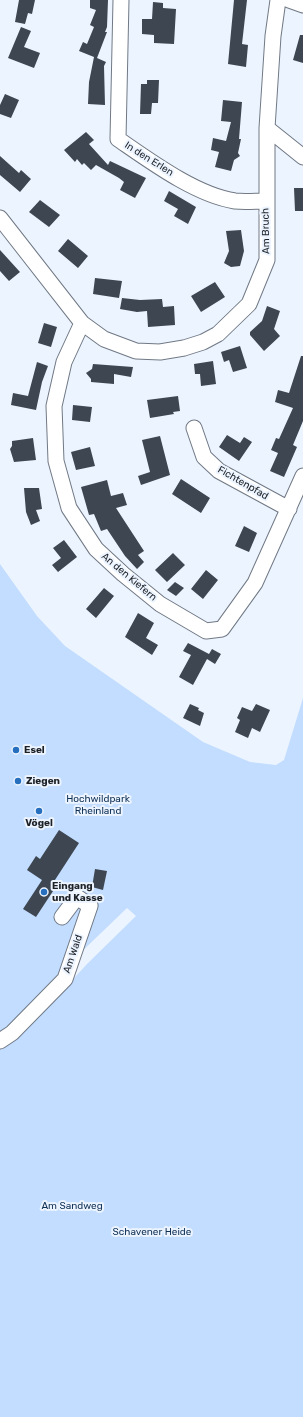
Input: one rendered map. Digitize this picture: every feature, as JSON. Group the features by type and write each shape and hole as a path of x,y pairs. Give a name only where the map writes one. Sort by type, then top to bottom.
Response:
{"street":[{"name":"In den Erlen","path":"121,0 118,139 156,165 208,194 235,201 266,201"},
{"name":"Am Bruch","path":"1,220 82,323 104,339 136,351 160,352 184,348 203,342 218,334 249,304 267,260 267,128 273,36 278,0"},
{"path":"289,0 303,5"},
{"path":"267,128 303,157"},
{"name":"An den Kiefern","path":"82,323 64,362 54,406 56,461 70,508 96,549 123,574 160,604 206,631 222,629 255,583 303,476"},
{"name":"Fichtenpfad","path":"194,428 204,457 219,471 289,509"},
{"name":"Am Wald","path":"0,1041 12,1033 65,979 90,906 77,897 62,917"}],"green space":[{"name":"Schavener Heide","path":"0,564 37,616 65,646 203,742 250,762 276,765 284,760 303,698 303,1417 0,1417","holes":["127,908 136,916 87,964 43,1012 74,959"]}],"building":[{"path":"19,0 35,0 32,14 28,13 25,24 15,22"},
{"path":"90,0 108,0 107,27 105,32 107,32 97,58 106,62 104,66 105,105 88,104 89,82 94,57 79,51 83,42 87,44 94,27 90,25 96,10 90,8"},
{"path":"234,0 247,0 242,44 248,45 246,67 228,64"},
{"path":"153,2 163,3 163,8 176,9 174,44 154,43 154,35 142,34 142,19 152,19"},
{"path":"21,27 31,31 24,47 40,53 34,68 8,58"},
{"path":"300,35 303,35 303,63 293,60"},
{"path":"147,80 159,80 158,103 152,103 151,114 140,114 141,84 147,84"},
{"path":"5,94 19,100 11,118 0,114 0,105"},
{"path":"223,100 242,102 239,139 241,139 238,153 240,156 234,160 231,171 215,167 219,152 211,150 213,138 226,141 231,122 221,121"},
{"path":"86,132 94,140 89,144 108,165 110,161 146,178 135,198 120,190 124,182 119,178 96,165 91,170 84,163 82,165 77,159 75,162 64,150"},
{"path":"0,156 19,173 21,170 31,179 20,192 0,175"},
{"path":"294,188 303,188 303,211 295,211"},
{"path":"169,191 196,207 188,224 174,216 178,209 164,201"},
{"path":"40,200 60,215 49,227 29,212"},
{"path":"241,230 244,251 240,266 231,267 224,263 229,251 226,231"},
{"path":"68,239 88,256 78,268 58,251"},
{"path":"0,250 20,272 9,281 0,271"},
{"path":"95,278 122,281 119,298 93,294"},
{"path":"215,282 225,297 201,312 191,296"},
{"path":"122,298 140,300 162,299 163,307 174,306 175,325 148,327 147,311 137,312 120,309"},
{"path":"267,306 280,311 274,329 280,336 264,351 250,335 250,332 262,321"},
{"path":"44,323 57,327 51,347 38,343"},
{"path":"240,346 247,368 233,372 229,360 224,362 221,352"},
{"path":"301,356 303,356 303,421 293,445 297,447 284,477 270,471 278,453 271,450 276,438 279,439 293,408 275,402 278,390 289,393"},
{"path":"213,361 216,384 201,386 200,374 195,374 194,364"},
{"path":"37,362 48,366 42,382 36,410 11,405 13,393 28,396"},
{"path":"93,364 133,367 131,377 114,374 114,384 91,382 91,379 86,373 92,369"},
{"path":"178,396 180,411 173,412 174,414 150,418 147,400"},
{"path":"73,405 92,407 90,422 72,420"},
{"path":"227,435 240,443 244,437 252,442 239,461 219,447"},
{"path":"160,436 170,475 141,485 138,476 150,472 142,440"},
{"path":"33,438 36,460 14,462 10,449 12,446 12,441"},
{"path":"90,447 95,466 76,470 71,452"},
{"path":"181,479 210,498 201,513 172,494"},
{"path":"107,480 111,496 123,493 127,505 116,508 144,551 138,555 144,562 137,569 125,556 107,529 101,531 94,514 89,515 81,487"},
{"path":"24,488 39,488 42,509 36,510 40,521 31,525 26,512"},
{"path":"244,526 257,533 249,552 235,546"},
{"path":"64,540 77,557 58,572 52,565 61,558 53,548"},
{"path":"173,553 185,565 167,582 155,570"},
{"path":"206,570 218,580 203,599 191,589"},
{"path":"175,582 184,588 176,596 167,590"},
{"path":"104,588 114,596 96,618 86,609"},
{"path":"138,613 154,623 146,638 158,645 152,655 125,637"},
{"path":"188,643 209,654 212,649 221,654 215,664 207,659 193,685 179,677 191,655 183,651"},
{"path":"190,704 199,708 198,710 204,713 200,726 183,718"},
{"path":"256,704 270,710 260,732 252,728 248,738 235,732 240,720 237,718 242,707 252,711"},
{"path":"59,830 79,843 53,883 57,885 36,917 23,909 42,880 27,870 36,856 40,859"},
{"path":"95,869 107,871 103,890 92,887"}],"place":[{"name":"Esel","path":"16,750"},
{"name":"Ziegen","path":"18,781"},
{"name":"Vögel","path":"39,811"},
{"name":"Eingang und Kasse","path":"44,892"}],"park label":[{"name":"Hochwildpark Rheinland","path":"98,804"},
{"name":"Am Sandweg","path":"72,1206"}]}
